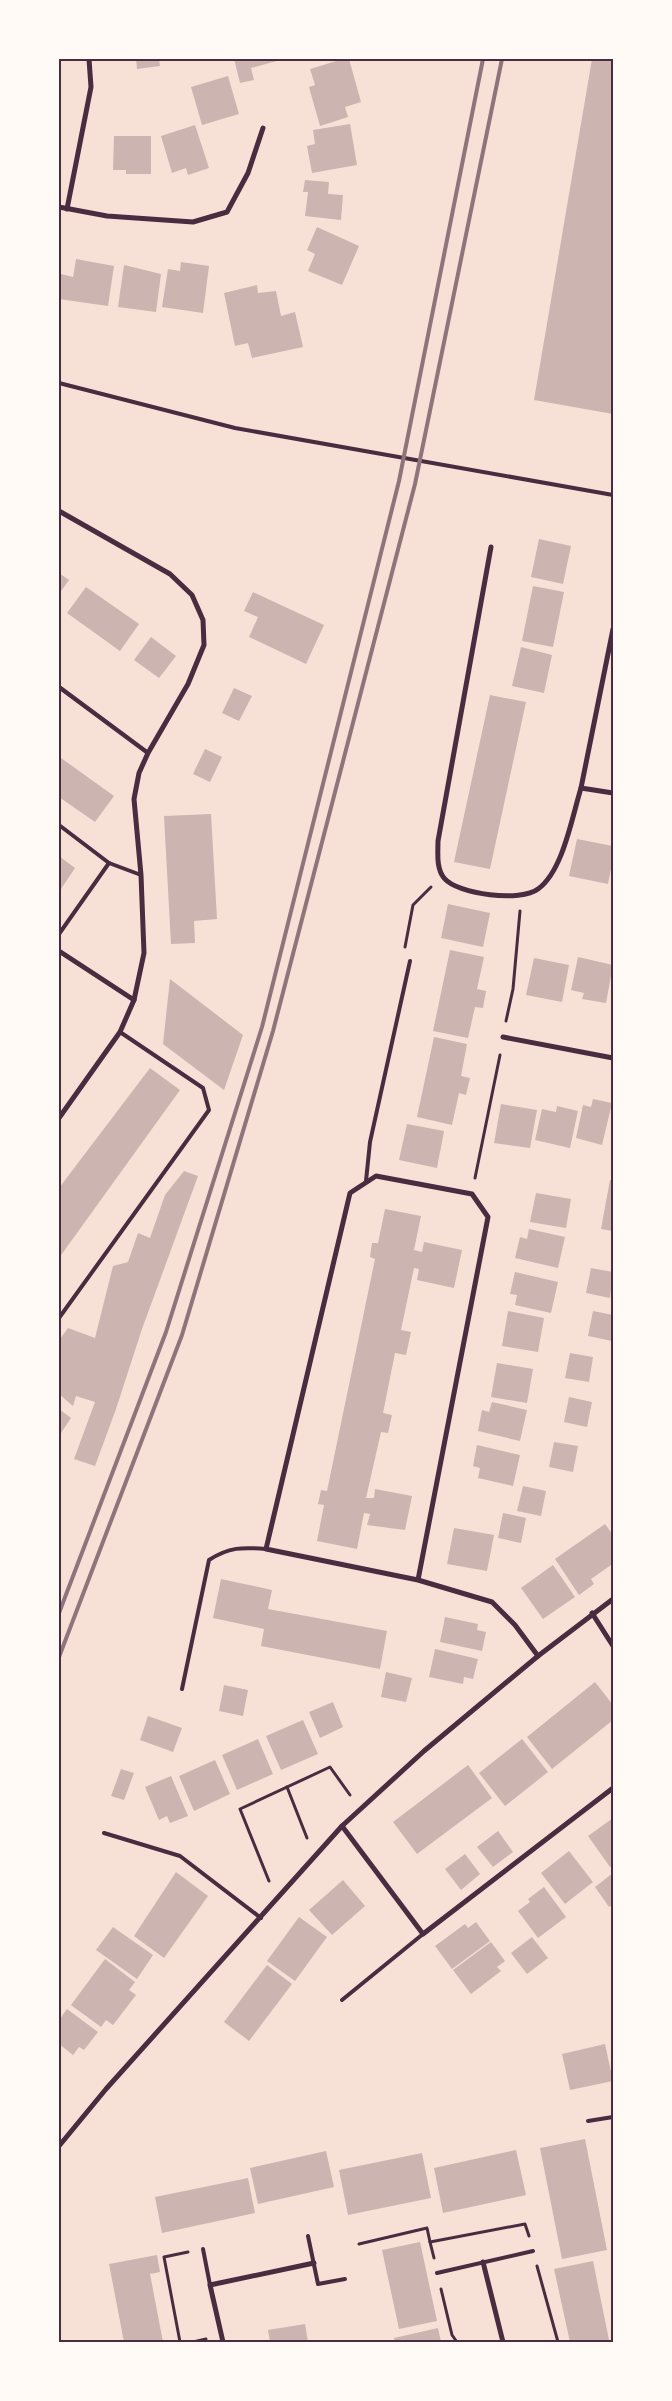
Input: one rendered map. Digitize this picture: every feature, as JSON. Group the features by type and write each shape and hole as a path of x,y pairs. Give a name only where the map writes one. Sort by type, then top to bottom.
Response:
{"street":[{"path":"67,209 91,87 89,59"},
{"path":"59,207 107,216 193,222 227,212 248,173 263,128"},
{"path":"59,511 170,574 192,595 203,620 204,645 188,684 148,753 139,773 134,799 142,876 144,954 134,1000 120,1032 59,1118"},
{"path":"491,548 438,841 438,864 443,877 452,885 492,895 521,897 538,890 553,874 581,788 613,629"},
{"path":"59,687 148,753"},
{"path":"581,788 613,793"},
{"path":"59,951 134,1000"},
{"path":"503,1037 613,1058"},
{"path":"418,1580 488,1217 472,1194 376,1176 350,1193 266,1549 418,1580 492,1602 515,1625 538,1656"},
{"path":"59,2146 106,2089 342,1826 424,1751 538,1656 592,1613 613,1600"},
{"path":"592,1613 613,1646"},
{"path":"342,1826 423,1934 613,1788"},
{"path":"484,2262 503,2342"},
{"path":"223,2342 210,2285 314,2263"}],"lane":[{"path":"59,383 235,428 613,495"},
{"path":"59,825 109,863 142,876"},
{"path":"59,934 109,863"},
{"path":"366,1181 370,1142 410,961"},
{"path":"59,1318 209,1110 203,1088 120,1032"},
{"path":"182,1689 209,1560 222,1551 242,1547 266,1549"},
{"path":"104,1833 180,1856 261,1918"},
{"path":"342,2000 423,1934"},
{"path":"588,2121 613,2116"},
{"path":"308,2236 318,2284 345,2279"},
{"path":"203,2248 210,2285"},
{"path":"437,2273 533,2251"}],"path":[{"path":"410,961 405,946 413,905 443,877"},
{"path":"277,1900 240,1809 330,1766 360,1810"},
{"path":"287,1787 314,1858"},
{"path":"359,2244 427,2228 430,2242"},
{"path":"180,2342 164,2257 203,2248"}],"building":[{"path":"136,59 159,59 160,66 137,69"},
{"path":"234,59 284,59 251,68 254,80 240,83"},
{"path":"349,59 361,102 345,107 348,117 320,126 309,87 315,85 310,69"},
{"path":"592,59 613,59 613,414 534,400"},
{"path":"228,76 239,114 202,125 191,87"},
{"path":"350,124 357,165 312,173 307,146 315,144 313,130"},
{"path":"195,125 209,168 188,175 186,168 172,173 161,136"},
{"path":"114,136 151,136 151,174 126,174 126,170 113,170"},
{"path":"305,180 329,182 328,194 343,195 341,220 305,216 308,192 303,192"},
{"path":"317,227 359,246 342,285 308,271 315,254 307,250"},
{"path":"76,259 114,266 108,306 59,299 61,274 73,277"},
{"path":"181,262 209,266 203,313 162,307 168,269 180,271"},
{"path":"124,265 161,274 156,312 118,307"},
{"path":"257,285 258,293 276,291 281,316 295,312 303,347 252,358 248,343 235,346 224,293"},
{"path":"539,539 571,546 563,584 531,577"},
{"path":"59,573 69,580 59,594"},
{"path":"533,586 564,592 553,647 522,641"},
{"path":"86,587 139,624 120,651 67,613"},
{"path":"253,592 324,625 306,664 249,637 258,617 244,611"},
{"path":"151,637 176,656 159,678 134,660"},
{"path":"521,647 552,655 544,693 512,686"},
{"path":"234,688 252,696 239,721 222,713"},
{"path":"490,695 526,702 490,869 454,862"},
{"path":"205,749 222,757 210,782 193,774"},
{"path":"61,758 114,796 95,822 59,797 59,762"},
{"path":"211,814 217,919 194,921 195,943 171,944 164,816"},
{"path":"577,839 613,846 613,859 608,884 569,876"},
{"path":"59,856 75,868 59,892"},
{"path":"448,904 490,913 483,947 441,938"},
{"path":"450,950 484,957 477,989 486,991 483,1008 475,1007 468,1038 433,1031"},
{"path":"578,957 613,965 606,1003 582,999 584,993 571,990"},
{"path":"534,958 569,965 562,1002 526,995"},
{"path":"170,979 243,1035 224,1090 163,1044"},
{"path":"434,1037 467,1044 461,1076 470,1078 466,1095 459,1093 452,1125 417,1117"},
{"path":"150,1068 180,1090 59,1258 59,1188"},
{"path":"593,1099 612,1103 602,1145 576,1138 583,1105 591,1107"},
{"path":"501,1104 537,1110 530,1148 494,1143"},
{"path":"557,1106 578,1111 570,1148 535,1140 542,1109 556,1112"},
{"path":"407,1124 444,1131 437,1168 399,1160"},
{"path":"184,1171 198,1176 142,1329 95,1466 74,1459 95,1402 76,1396 73,1406 59,1394 59,1340 68,1328 95,1338 113,1266 128,1262 138,1233 150,1238 165,1195"},
{"path":"610,1180 613,1180 613,1231 601,1229"},
{"path":"536,1193 571,1199 566,1228 530,1222"},
{"path":"385,1209 421,1216 414,1250 422,1252 424,1242 462,1250 454,1288 417,1280 419,1269 414,1268 401,1330 411,1332 406,1355 395,1353 383,1413 392,1415 388,1433 381,1432 366,1498 374,1498 375,1489 412,1496 405,1530 367,1525 370,1514 364,1513 357,1549 317,1541 324,1505 318,1504 321,1490 327,1491 375,1259 370,1257 372,1243 378,1243"},
{"path":"529,1229 565,1237 558,1268 515,1258 520,1237 527,1239"},
{"path":"591,1268 613,1272 610,1298 586,1293"},
{"path":"515,1272 558,1282 551,1313 515,1305 517,1295 510,1294"},
{"path":"508,1311 544,1318 538,1352 502,1346"},
{"path":"593,1311 613,1315 612,1341 588,1336"},
{"path":"570,1353 593,1357 589,1382 565,1378"},
{"path":"497,1363 533,1369 527,1403 491,1397"},
{"path":"569,1397 592,1402 587,1427 564,1422"},
{"path":"492,1402 527,1410 520,1441 478,1431 482,1410 489,1412"},
{"path":"59,1409 71,1418 59,1436"},
{"path":"554,1442 578,1446 573,1472 549,1467"},
{"path":"477,1445 520,1455 513,1486 478,1478 480,1468 473,1466"},
{"path":"523,1486 546,1491 541,1516 517,1511"},
{"path":"503,1513 526,1518 521,1543 498,1538"},
{"path":"605,1524 613,1535 613,1569 611,1565 591,1579 594,1584 579,1595 555,1559"},
{"path":"454,1528 494,1535 487,1571 447,1564"},
{"path":"553,1565 575,1597 543,1619 521,1588"},
{"path":"221,1579 272,1590 268,1609 387,1631 380,1669 261,1646 264,1629 213,1618"},
{"path":"445,1617 478,1624 477,1630 486,1632 482,1651 440,1642"},
{"path":"435,1649 478,1659 473,1679 464,1677 463,1684 429,1677"},
{"path":"386,1672 412,1678 406,1702 381,1697"},
{"path":"595,1682 613,1705 613,1720 552,1769 527,1737"},
{"path":"224,1685 248,1690 243,1716 219,1711"},
{"path":"333,1702 343,1727 320,1738 309,1712"},
{"path":"148,1716 182,1728 173,1752 140,1740"},
{"path":"303,1720 318,1754 281,1770 266,1736"},
{"path":"258,1739 273,1774 237,1790 222,1755"},
{"path":"522,1739 548,1772 505,1806 479,1773"},
{"path":"215,1760 230,1794 194,1811 179,1776"},
{"path":"468,1765 492,1798 417,1854 393,1822"},
{"path":"121,1769 134,1773 124,1800 111,1796"},
{"path":"171,1776 188,1816 170,1823 167,1816 159,1820 145,1787"},
{"path":"613,1818 613,1865 610,1867 588,1836"},
{"path":"498,1831 513,1852 493,1867 477,1847"},
{"path":"569,1851 593,1882 565,1904 541,1873"},
{"path":"465,1854 480,1874 461,1890 445,1869"},
{"path":"176,1872 208,1896 164,1958 134,1936"},
{"path":"613,1873 613,1904 609,1907 595,1887"},
{"path":"343,1880 365,1906 332,1935 309,1910"},
{"path":"544,1887 566,1917 538,1938 518,1911 530,1902 528,1899"},
{"path":"299,1917 327,1937 295,1981 267,1961"},
{"path":"476,1922 490,1941 452,1969 435,1946 465,1924 468,1928"},
{"path":"113,1927 153,1955 137,1979 96,1950"},
{"path":"532,1937 548,1958 527,1974 511,1953"},
{"path":"491,1942 505,1961 497,1967 501,1971 471,1994 453,1970"},
{"path":"105,1959 135,1982 129,1990 136,1995 113,2025 106,2020 101,2027 71,2005"},
{"path":"267,1965 292,1984 249,2041 224,2022"},
{"path":"67,2009 98,2032 84,2050 79,2047 73,2055 59,2044 59,2020"},
{"path":"605,2044 613,2081 570,2090 562,2054"},
{"path":"585,2139 607,2250 562,2259 540,2148"},
{"path":"516,2150 526,2195 443,2213 434,2168"},
{"path":"326,2151 334,2187 258,2204 250,2168"},
{"path":"422,2153 431,2198 348,2215 339,2170"},
{"path":"248,2178 255,2213 162,2233 155,2197"},
{"path":"420,2242 437,2321 399,2329 382,2250"},
{"path":"157,2255 160,2272 150,2274 163,2342 124,2342 109,2264"},
{"path":"593,2261 609,2340 570,2342 554,2269"},
{"path":"305,2324 308,2342 270,2342 268,2330"},
{"path":"438,2328 441,2342 395,2342 394,2338"}],"railway":[{"path":"59,1613 166,1332 262,1027 399,481 483,59"},
{"path":"59,1657 182,1335 273,1031 415,484 502,59"}]}
